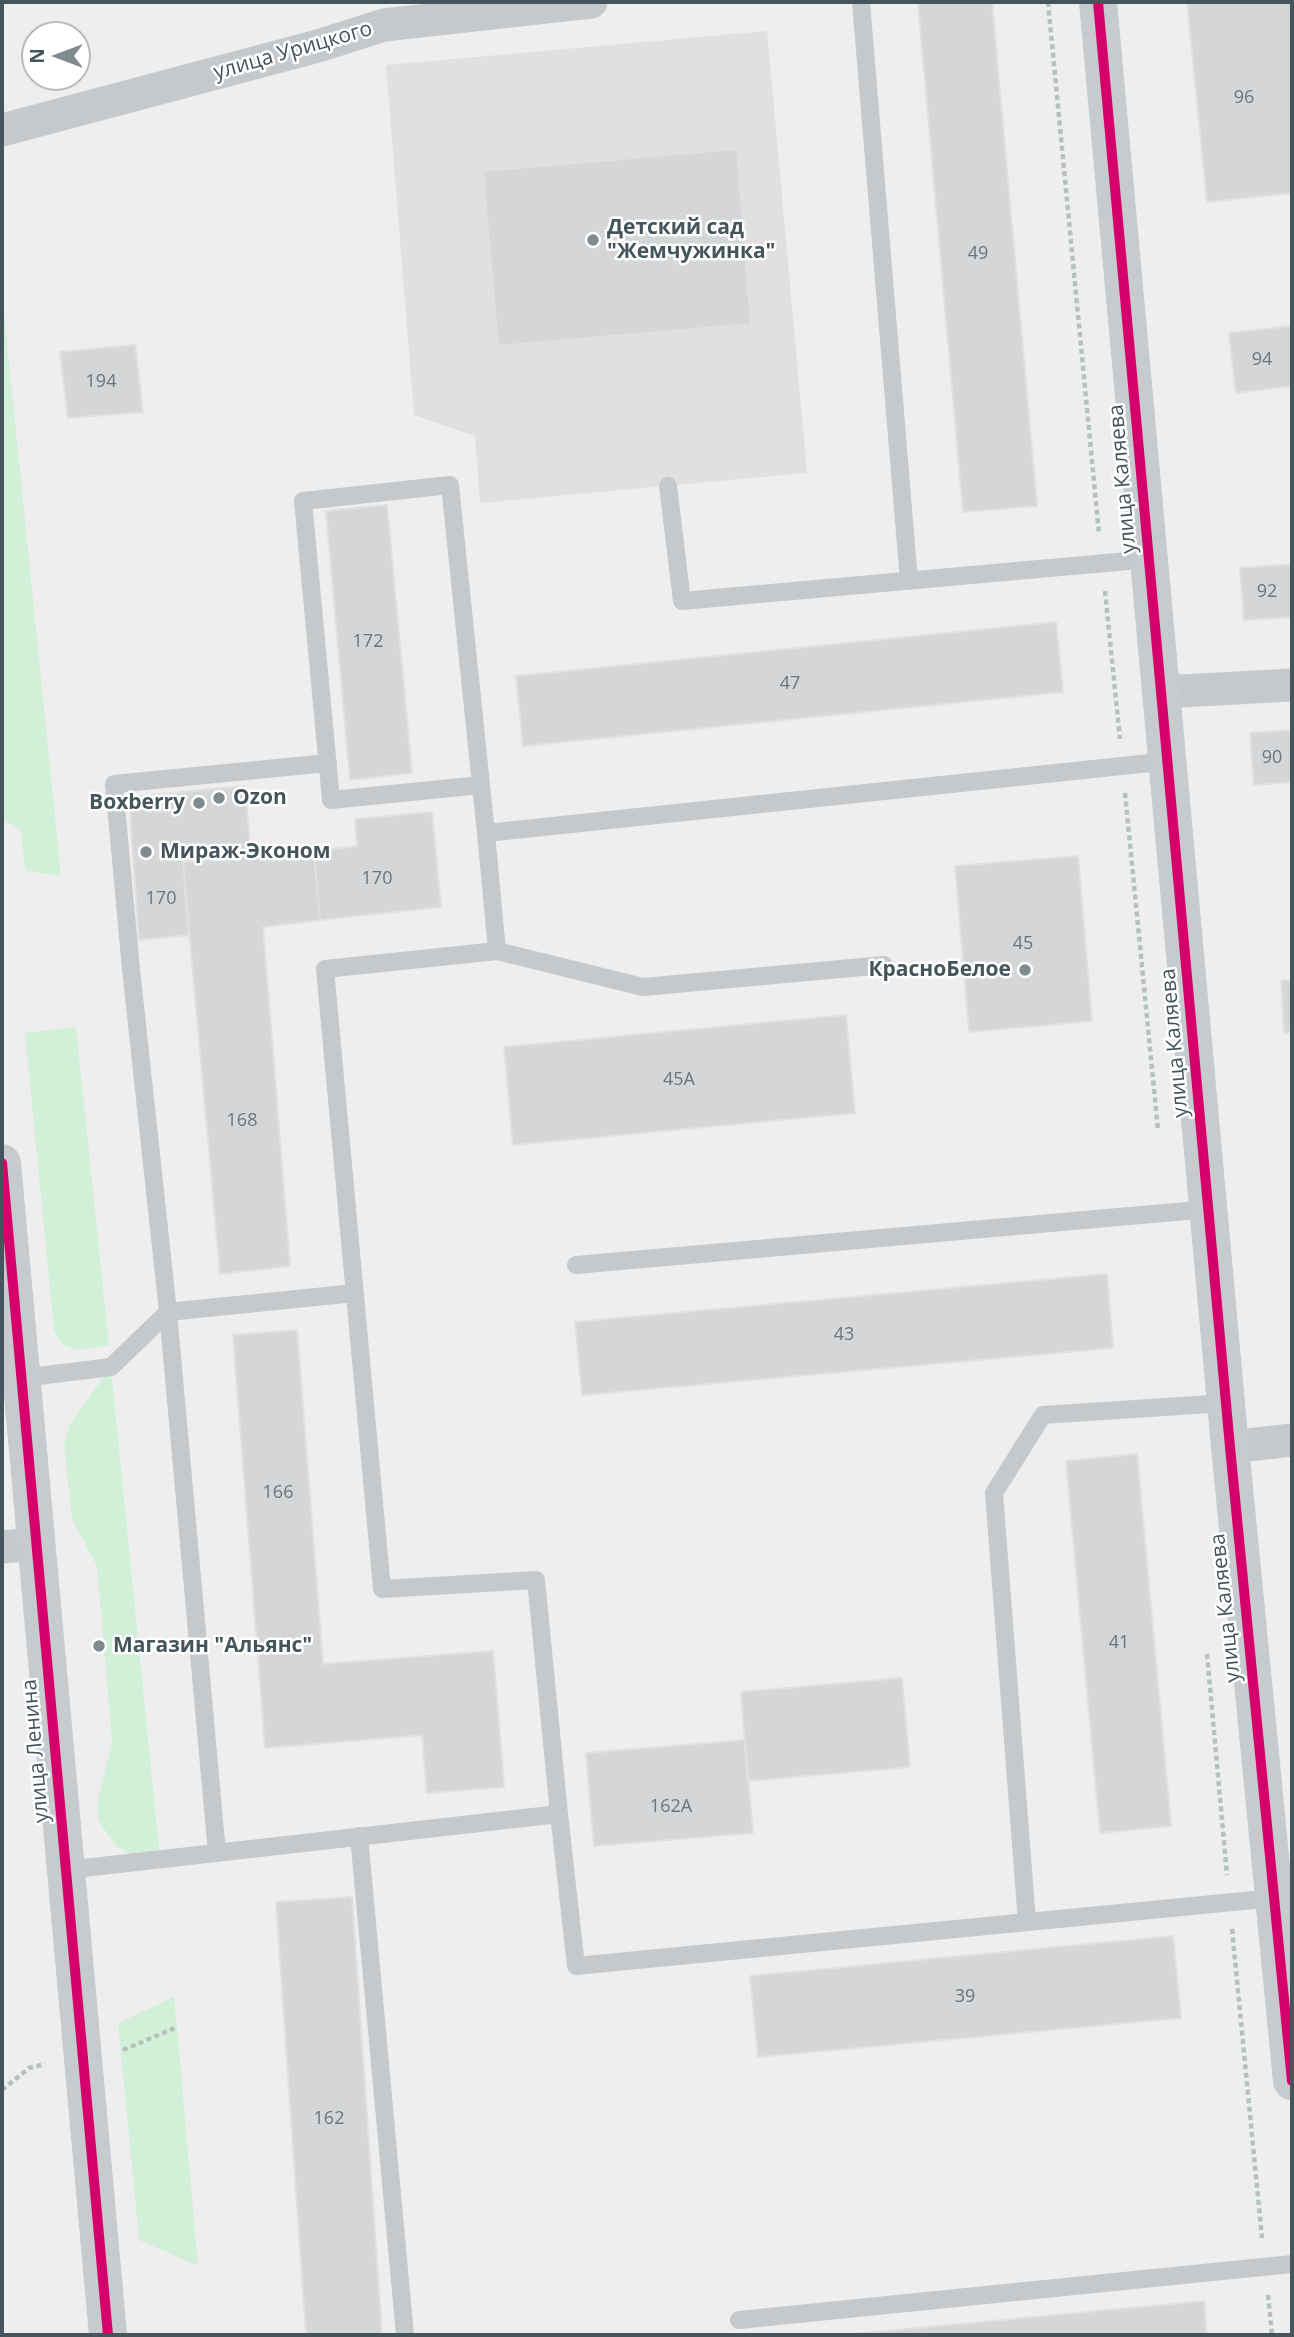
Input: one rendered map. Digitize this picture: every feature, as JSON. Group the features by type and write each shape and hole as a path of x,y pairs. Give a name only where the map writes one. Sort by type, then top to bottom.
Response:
{"street":[{"name":"улица Урицкого","path":"2,130 318,46 384,25 591,2"},
{"name":"улица Каляева","path":"1097,2 1169,761 1230,1447 1292,2081"},
{"path":"1162,692 1292,685"},
{"name":"улица Ленина","path":"2,1163 22,1378 19,1545 66,1870 108,2335"},
{"path":"1230,1447 1292,1440"}],"lane":[{"path":"861,2 909,581"},
{"path":"481,785 331,800 303,501 450,485 481,785 497,951"},
{"path":"668,486 682,601 1150,559"},
{"path":"485,833 1169,761"},
{"path":"217,1853 168,1312 114,784 328,763"},
{"path":"884,965 643,987 497,951 325,969 382,1589 536,1580 576,1966 1274,1898"},
{"path":"576,1265 1209,1209"},
{"path":"22,1378 111,1367 168,1312 355,1293"},
{"path":"1027,1922 994,1493 1043,1415 1226,1404"},
{"path":"66,1870 559,1814"},
{"path":"359,1836 405,2335"},
{"path":"739,2320 1292,2264"}],"path":[{"path":"1048,2 1158,1132"},
{"path":"1229,1902 1272,2335"}],"shaded area":[{"name":"Детский сад \"Жемчужинка\"","path":"767,31 807,473 480,503 475,436 414,415 386,65"}],"green space":[{"path":"2,293 61,876 25,871 21,830 3,819"},
{"path":"76,1027 109,1345 77,1350 62,1345 54,1330 25,1033"},
{"path":"111,1367 160,1859 134,1856 116,1846 98,1820 98,1799 112,1742 97,1566 72,1519 64,1445 70,1424"},
{"path":"174,1997 198,2266 139,2240 118,2023"}],"building":[{"path":"918,2 992,2 1037,506 963,512"},
{"path":"1187,2 1292,2 1292,193 1207,202"},
{"path":"737,149 751,324 498,346 483,171"},
{"path":"1292,326 1292,386 1236,393 1229,333"},
{"path":"135,345 143,412 68,418 60,352"},
{"path":"387,505 412,773 350,780 326,511"},
{"path":"1292,564 1292,617 1244,620 1240,568"},
{"path":"1056,622 1063,692 523,746 516,676"},
{"path":"1292,730 1292,782 1254,785 1250,733"},
{"path":"245,786 251,856 183,862 189,935 139,940 129,797"},
{"path":"432,812 441,907 320,920 314,851 357,846 355,819"},
{"path":"314,851 320,920 263,927 290,1266 220,1274 183,862"},
{"path":"1078,856 1092,1021 969,1032 955,866"},
{"path":"1281,980 1292,980 1292,1032 1284,1033"},
{"path":"846,1015 855,1113 513,1145 504,1047"},
{"path":"1107,1274 1113,1348 582,1395 575,1322"},
{"path":"297,1330 323,1664 493,1651 504,1787 427,1793 422,1735 265,1748 233,1335"},
{"path":"1137,1454 1171,1826 1100,1833 1066,1461"},
{"path":"902,1678 910,1767 748,1781 741,1692"},
{"path":"745,1740 753,1833 594,1846 586,1753"},
{"path":"352,1897 382,2335 306,2335 276,1902"},
{"path":"1173,1936 1181,2018 758,2057 750,1976"},
{"path":"1204,2301 1207,2335 843,2335"}],"cycle path":[{"path":"1098,2 1230,1447 1292,2081"},
{"path":"2,1163 108,2335"}],"place":[{"name":"Детский сад \"Жемчужинка\"","path":"593,240"},
{"name":"Ozon","path":"219,798"},
{"name":"Boxberry","path":"199,803"},
{"name":"Мираж-Эконом","path":"146,852"},
{"name":"КрасноБелое","path":"1025,970"},
{"name":"Магазин \"Альянс\"","path":"99,1646"}]}
